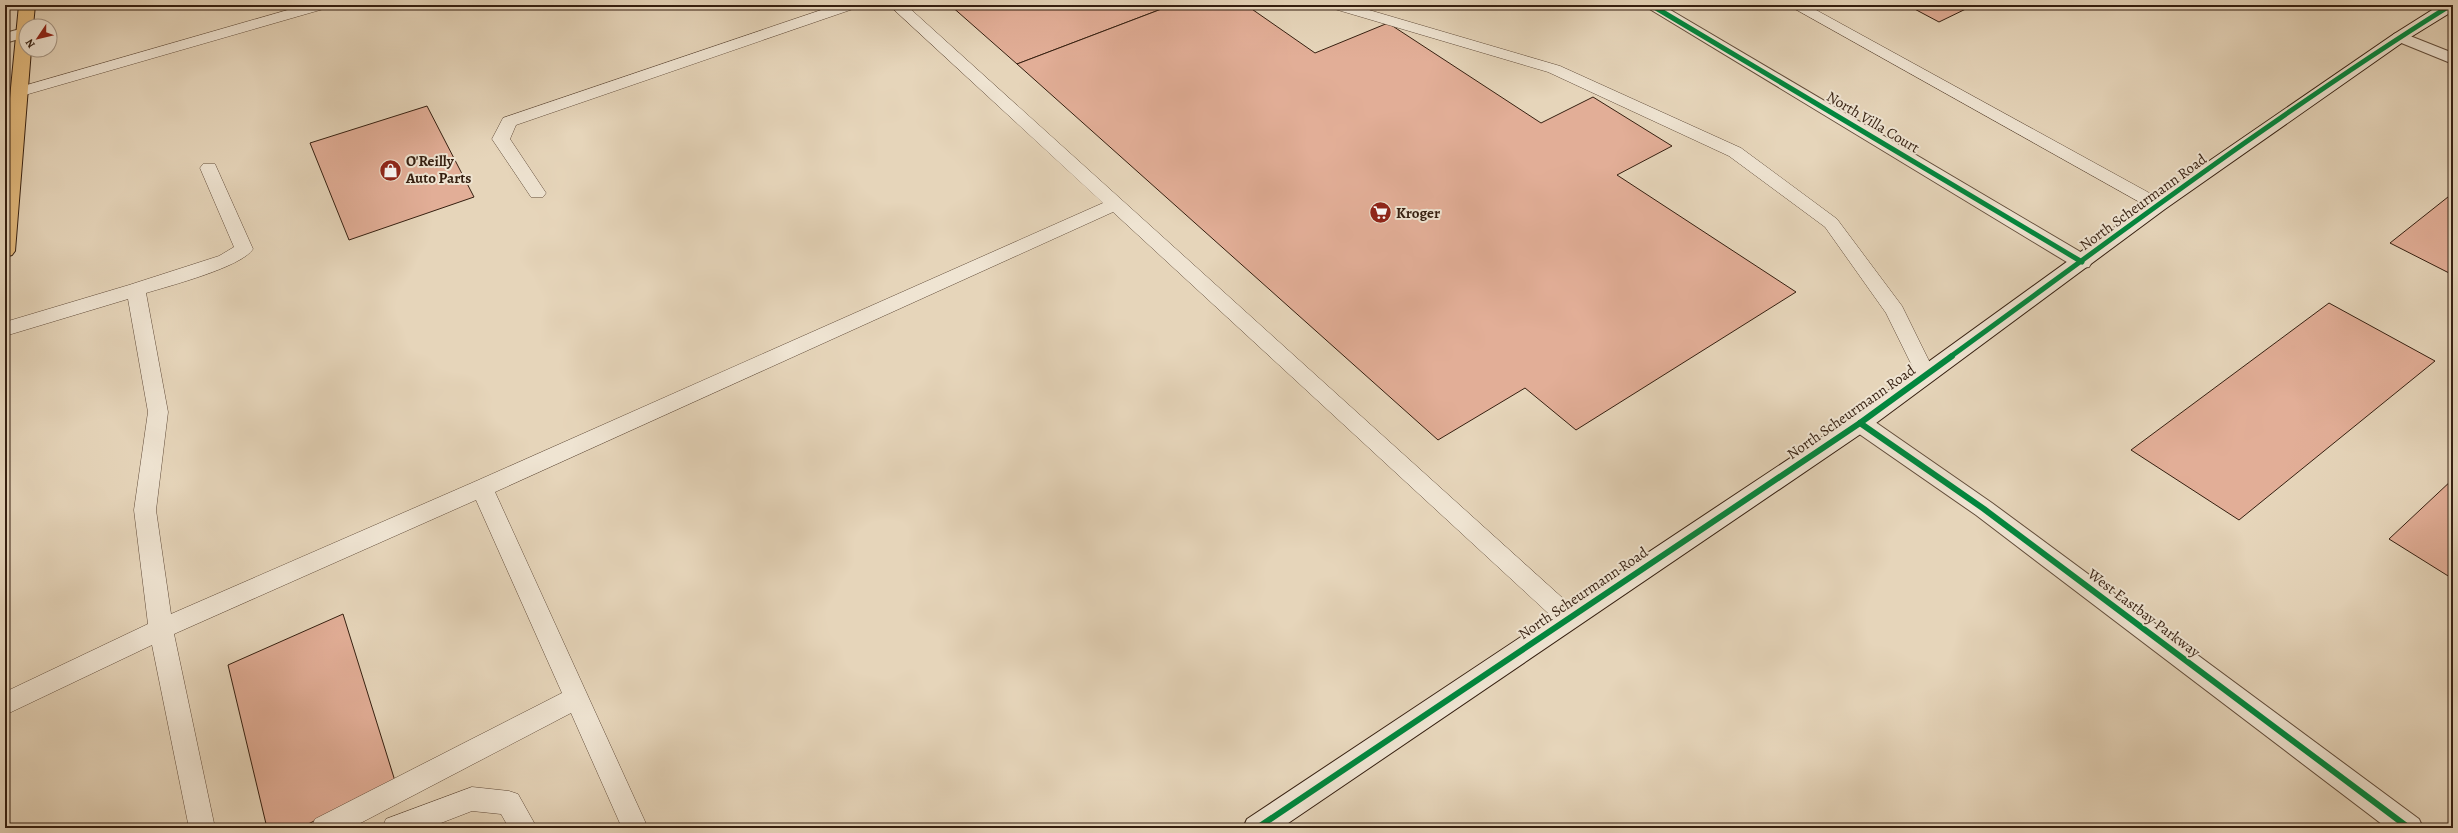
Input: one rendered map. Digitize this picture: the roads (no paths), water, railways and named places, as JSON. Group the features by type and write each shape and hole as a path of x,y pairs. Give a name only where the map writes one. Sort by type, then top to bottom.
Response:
{"highway":[{"path":"26,18 27,5"},
{"path":"5,251 9,171 22,58"}],"street":[{"name":"North Villa Court","path":"1651,5 2082,262"},
{"name":"North Scheurmann Road","path":"1257,828 1860,423 2158,205 2400,37 2451,5"},
{"path":"5,38 18,35"},
{"path":"2400,37 2453,60"},
{"name":"West Eastbay Parkway","path":"1860,423 1984,509 2409,828"}],"lane":[{"path":"19,92 322,5"},
{"path":"537,193 501,139 509,122 851,5"},
{"path":"897,5 1568,618"},
{"path":"1336,5 1554,69 1735,152 1831,223 1895,311 1926,375"},
{"path":"1796,5 2158,205"},
{"path":"5,329 136,290 226,260 244,249 209,168"},
{"path":"5,704 161,629 482,488 1115,204"},
{"path":"136,290 158,412 145,510 161,629 202,828"},
{"path":"482,488 635,828"},
{"path":"324,828 577,698"},
{"path":"395,828 472,799 509,803 524,828"}],"place":[{"name":"O'Reilly Auto Parts","path":"391,170"},
{"name":"Kroger","path":"1381,213"}]}
